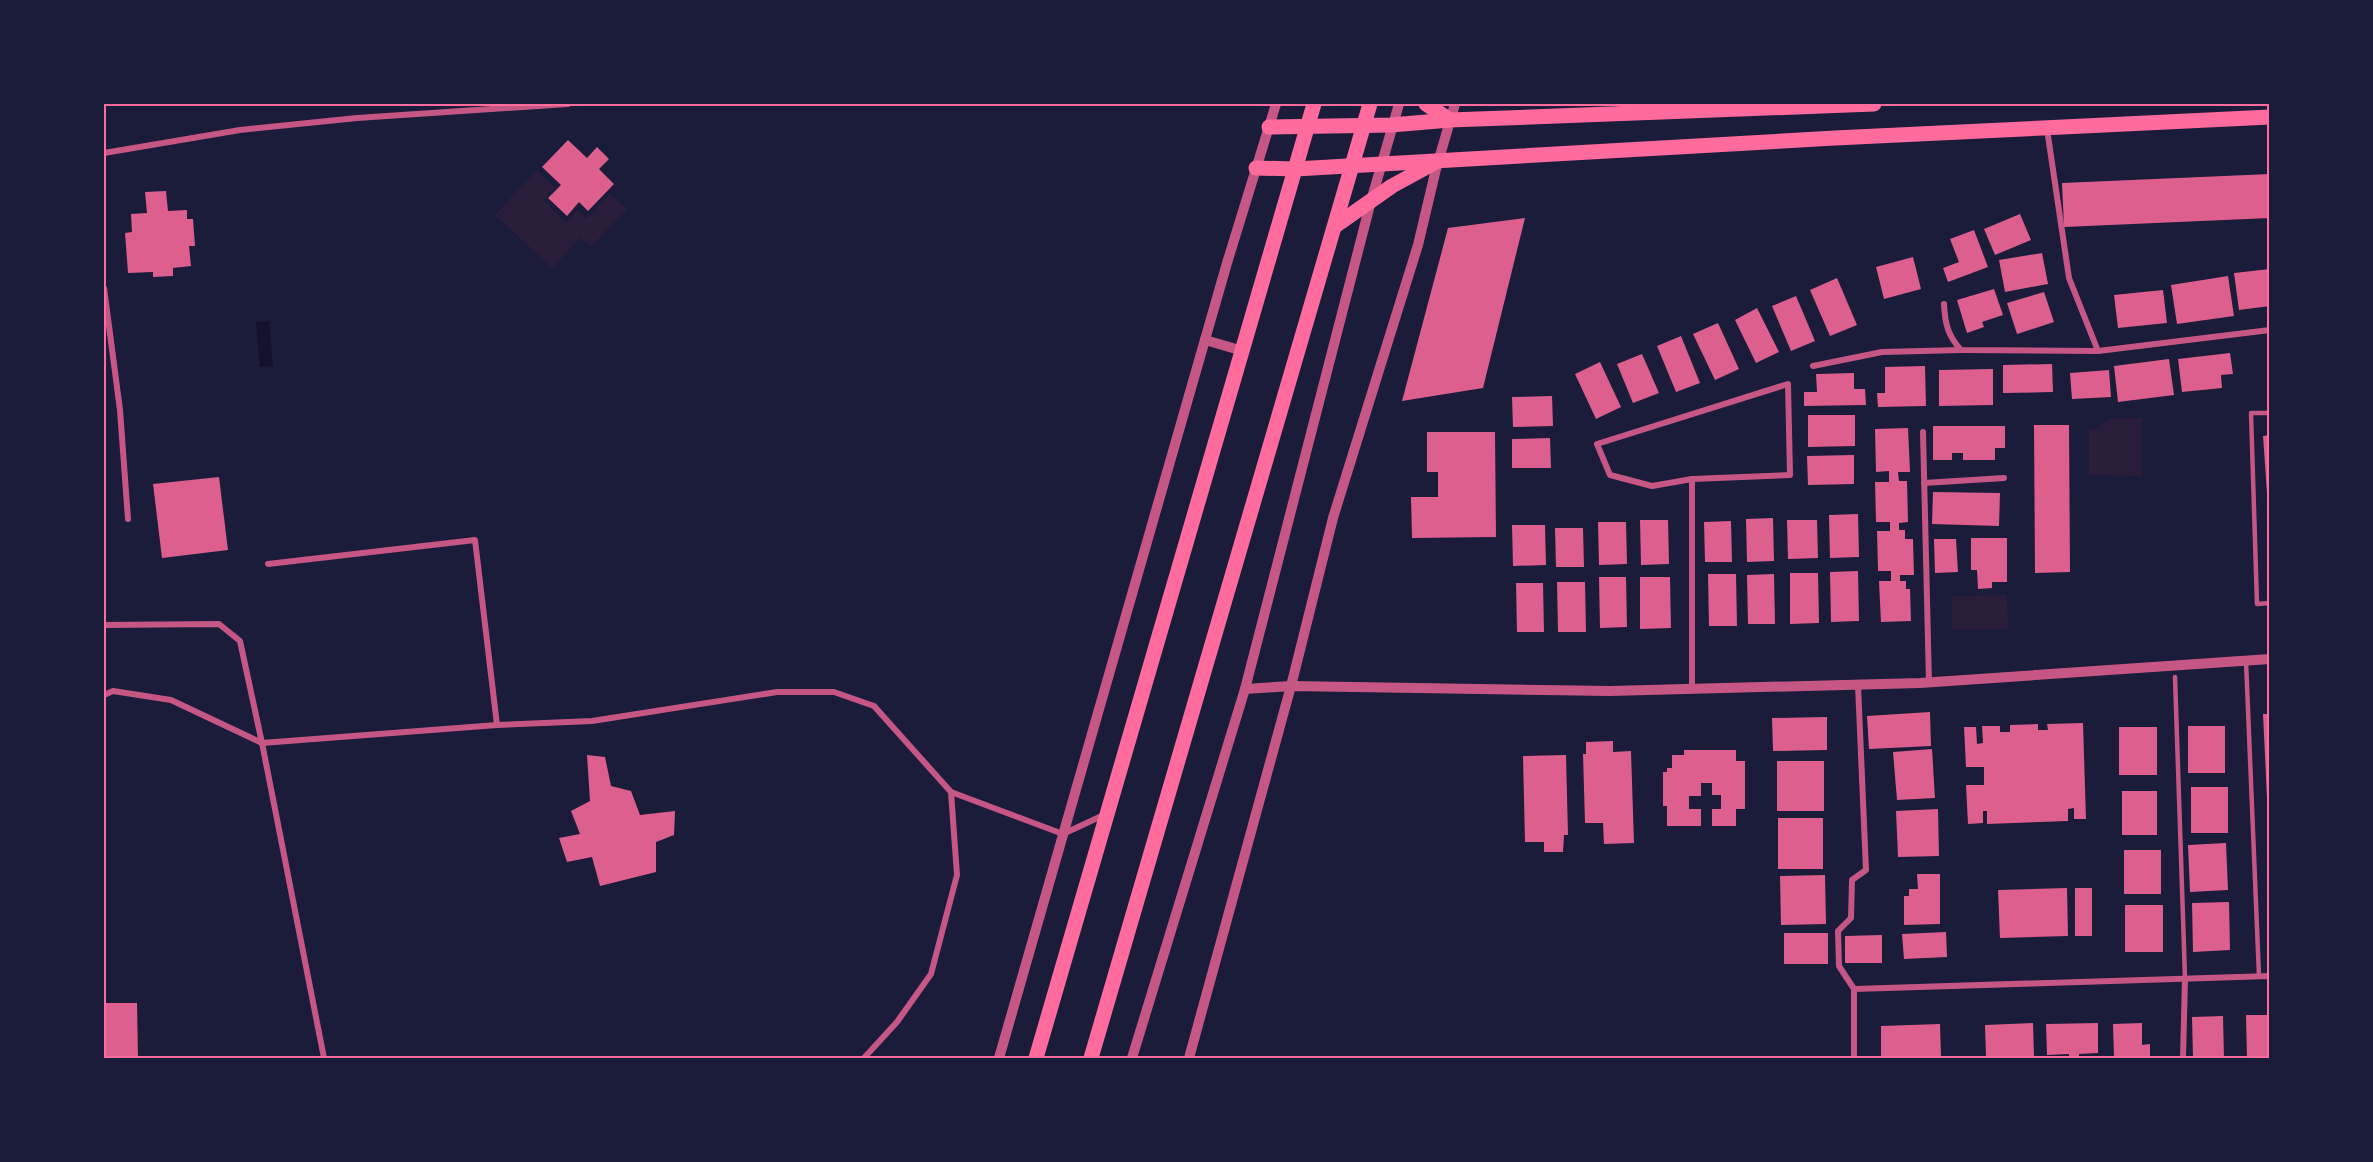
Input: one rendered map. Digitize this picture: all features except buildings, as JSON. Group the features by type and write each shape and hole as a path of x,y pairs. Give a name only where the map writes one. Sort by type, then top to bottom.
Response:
{"main road":[{"path":"1036,1059 1314,104"},
{"path":"1090,1059 1370,104"},
{"path":"1426,104 1450,120"},
{"path":"1269,127 1391,125 1735,106 1874,104"},
{"path":"1256,168 1295,169 2270,117"},
{"path":"1335,226 1392,186 1438,161"}],"street":[{"path":"104,153 240,130 357,118 568,104"},
{"path":"999,1059 1205,340 1276,104"},
{"path":"1132,1059 1245,689 1391,125 1399,104"},
{"path":"1189,1059 1291,686 1333,518 1418,245 1438,161 1455,104"},
{"path":"2046,128 2069,278 2098,351"},
{"path":"104,288 107,333 120,410 128,519"},
{"path":"1944,304 1944,316 1950,338 1961,350"},
{"path":"1813,366 1882,352 2098,351 2270,330"},
{"path":"1205,340 1243,351"},
{"path":"1788,384 1790,474 1692,478 1652,486 1610,475 1597,444 1788,384"},
{"path":"1923,432 1929,683"},
{"path":"1692,478 1692,689"},
{"path":"1924,483 2004,478"},
{"path":"268,564 475,540 496,725"},
{"path":"104,625 219,624 240,641 324,1059"},
{"path":"1245,689 1291,686 1610,692 1929,683 2270,659"},
{"path":"1854,1059 1854,989 1839,966 1838,931 1851,918 1852,880 1866,870 1858,685"},
{"path":"104,695 113,691 171,700 262,743 496,725 592,721 777,692 834,692 874,706 951,792 1063,834 1106,814"},
{"path":"864,1059 897,1022 931,974 957,875 951,792"},
{"path":"1854,989 2270,976"},
{"path":"2183,1059 2185,978"}],"lane":[{"path":"2270,413 2251,413 2257,604 2270,603"},
{"path":"2246,661 2259,976"},
{"path":"2175,677 2185,978"}],"shaded area":[{"path":"537,170 555,187 543,200 566,222 577,210 587,219 610,194 627,209 591,247 580,238 552,268 495,215"},
{"path":"269,321 273,366 260,367 256,322"},
{"path":"2110,418 2142,418 2142,476 2089,475 2089,430 2094,430"},
{"path":"2007,595 2008,629 1952,630 1952,596"}]}
